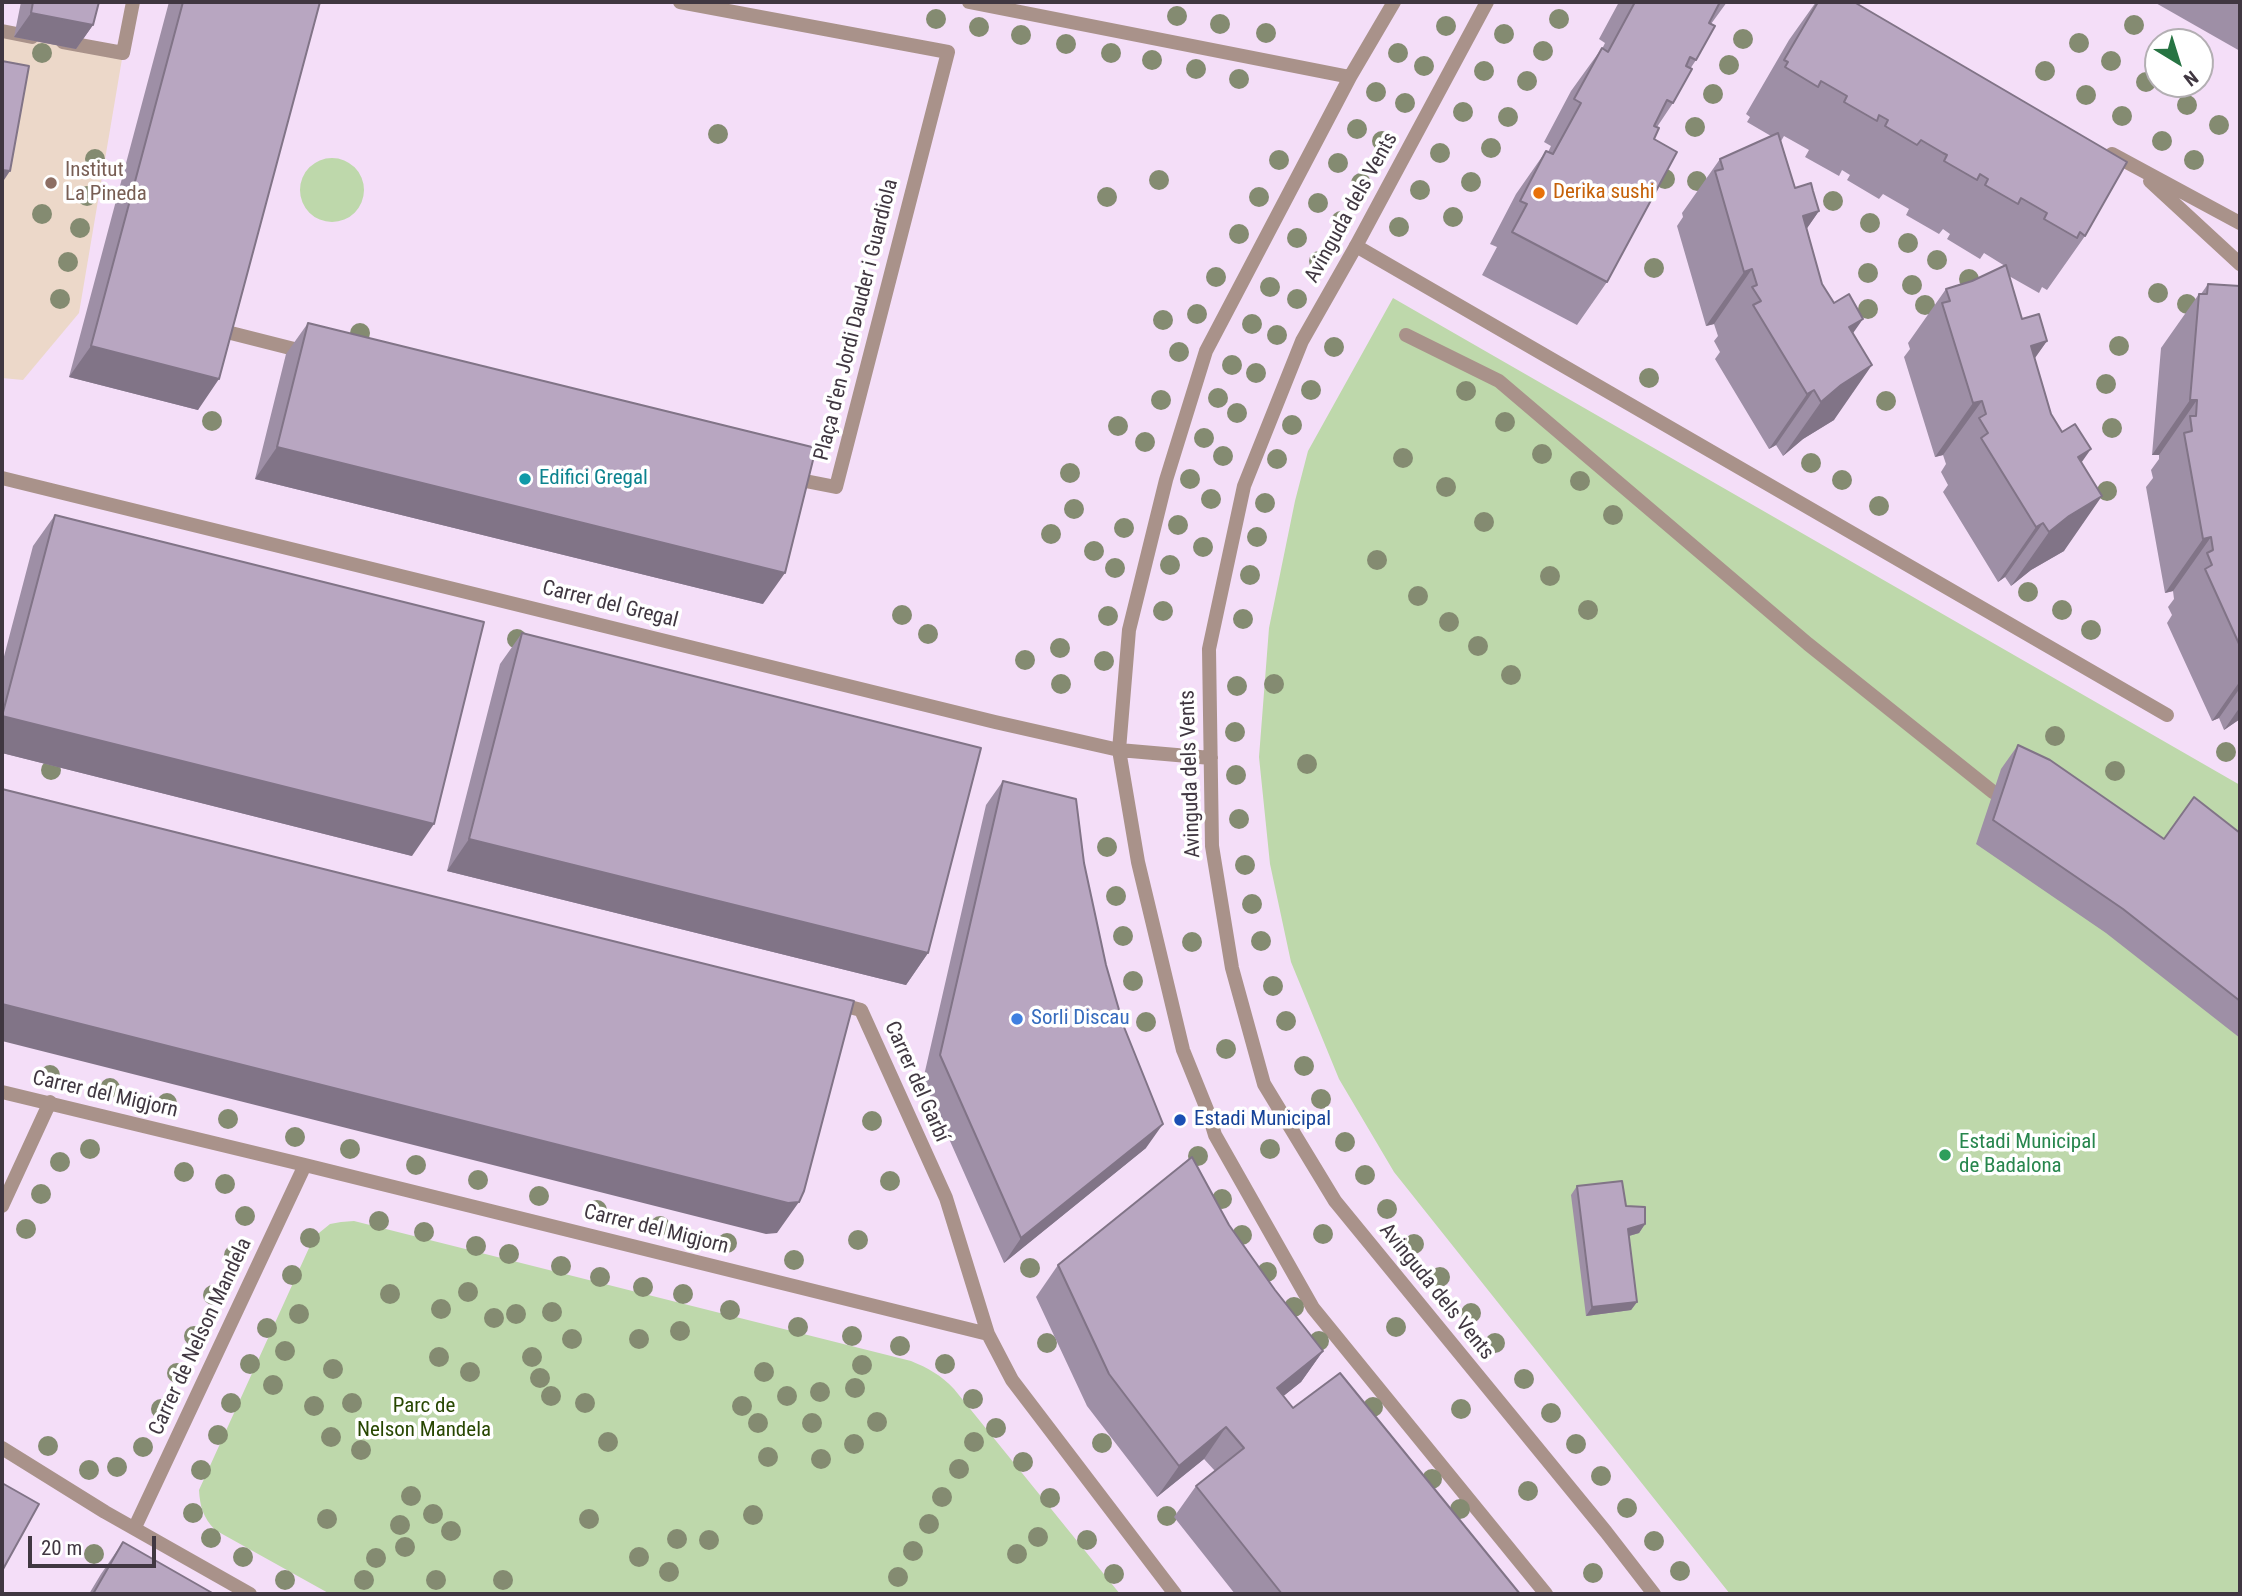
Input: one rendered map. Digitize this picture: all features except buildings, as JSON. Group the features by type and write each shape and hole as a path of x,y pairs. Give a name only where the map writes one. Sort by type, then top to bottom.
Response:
{"street":[{"path":"2,32 123,53 133,2"},
{"name":"Plaça d'en Jordi Dauder i Guardiola","path":"680,2 948,52 836,487 781,476"},
{"path":"970,2 1350,77"},
{"path":"1394,2 1350,77 1206,351 1166,480 1129,630 1119,750 1138,862 1183,1050 1215,1135 1313,1308 1546,1594"},
{"name":"Avinguda dels Vents","path":"1487,2 1303,341 1244,486 1218,597 1209,649 1213,857 1232,968 1264,1084 1335,1201 1654,1594"},
{"path":"2101,147 2240,223"},
{"path":"2137,168 2240,264"},
{"path":"1356,246 2166,715"},
{"path":"223,316 219,330 326,358"},
{"path":"1406,335 1499,381 1808,644 1993,793"},
{"name":"Carrer del Gregal","path":"2,478 1119,750 1211,758"},
{"name":"Carrer del Garbí","path":"820,999 860,1010 946,1198 988,1334"},
{"name":"Carrer del Migjorn","path":"2,1092 988,1334"},
{"path":"2,1206 50,1102"},
{"name":"Carrer de Nelson Mandela","path":"135,1527 305,1165"},
{"path":"988,1334 1012,1380 1175,1594"},
{"path":"2,1448 106,1512 250,1594"}],"shaded area":[{"name":"Institut La Pineda","path":"2,31 123,53 79,313 23,380 2,378"}],"green space":[{"path":"326,158 338,158 355,167 362,178 362,202 355,213 338,222 326,222 314,217 305,208 300,196 300,184 305,172 314,163"},
{"path":"1393,298 2240,785 2240,1594 1730,1594 1394,1172 1339,1079 1291,962 1270,864 1259,757 1269,628 1308,451"},
{"name":"Parc de Nelson Mandela","path":"354,1221 923,1366 954,1389 1120,1594 330,1594 215,1530 203,1512 199,1490 314,1237 330,1224"}],"place":[{"name":"Institut La Pineda","path":"51,183"},
{"name":"Derika sushi","path":"1539,193"},
{"name":"Edifici Gregal","path":"525,479"},
{"name":"Sorli Discau","path":"1017,1019"},
{"name":"Estadi Municipal","path":"1180,1120"},
{"name":"Estadi Municipal de Badalona","path":"1945,1155"}]}
